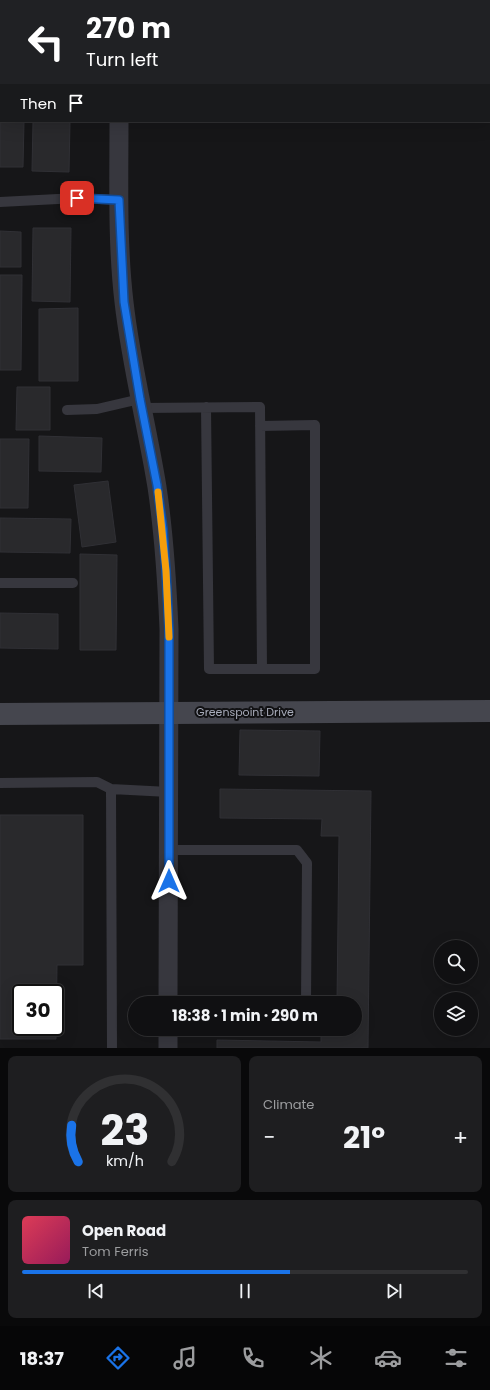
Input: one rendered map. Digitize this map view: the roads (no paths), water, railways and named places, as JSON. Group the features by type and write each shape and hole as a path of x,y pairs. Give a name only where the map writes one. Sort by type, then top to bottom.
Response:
{"street":[{"path":"119,122 119,200 124,302 141,404 157,485 163,529 169,629 168,996"},
{"name":"Greenspoint Drive","path":"0,714 490,711"},
{"path":"168,1036 168,1048"}],"lane":[{"path":"0,202 77,198 119,200"},
{"path":"67,410 97,409 141,404 206,407 260,407 262,669"},
{"path":"206,407 209,669 315,669 315,425 260,426"},
{"path":"0,584 73,583"},
{"path":"0,783 97,782 111,789 169,792"},
{"path":"111,789 112,1048"},
{"path":"169,850 297,850 307,863 306,996"}]}
